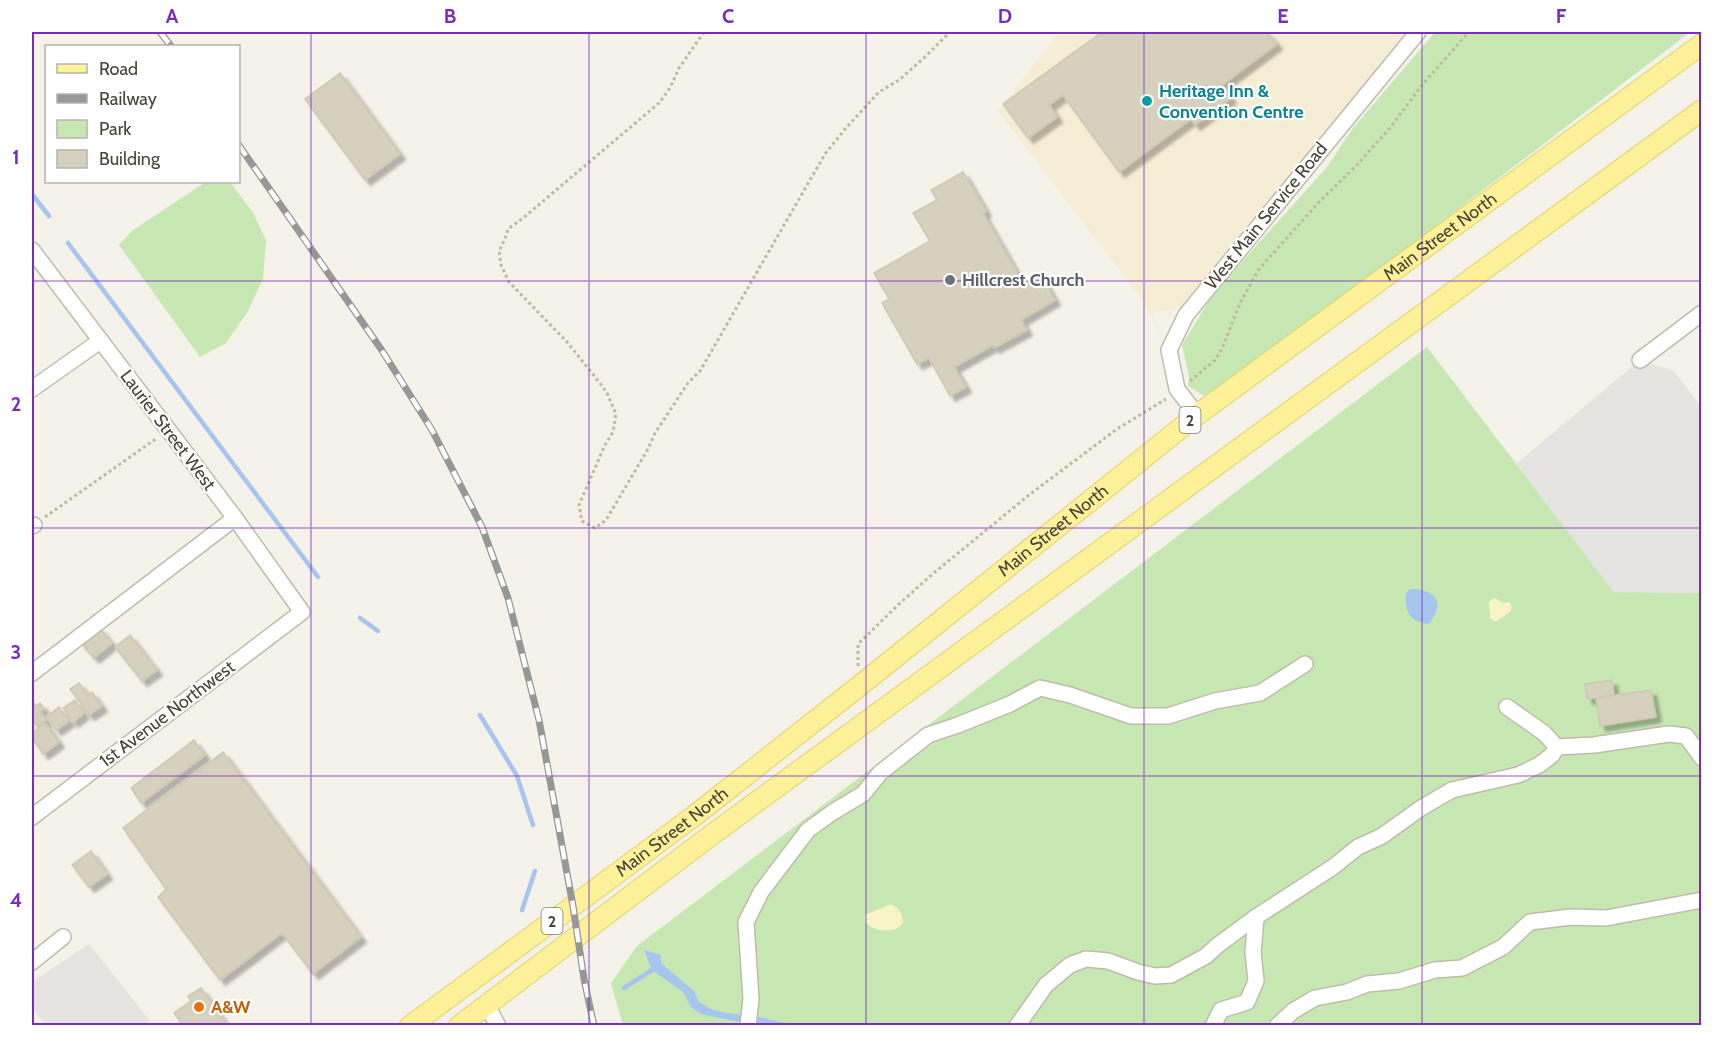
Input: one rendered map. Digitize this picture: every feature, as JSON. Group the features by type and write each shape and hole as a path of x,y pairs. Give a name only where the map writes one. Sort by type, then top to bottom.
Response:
{"main road":[{"name":"Main Street North","path":"410,1026 694,816 1197,415 1701,44"},
{"name":"Main Street North","path":"459,1026 710,836 1701,110"}],"street":[{"name":"West Main Service Road","path":"1197,415 1178,389 1169,350 1186,315 1418,32"},
{"name":"Laurier Street West","path":"32,250 235,518 302,612"},
{"path":"1640,360 1701,313"},
{"path":"32,389 100,341"},
{"path":"32,673 235,518"},
{"name":"1st Avenue Northwest","path":"32,817 302,612"},
{"path":"749,1019 751,999 746,922 761,892 808,830 863,794 880,773 928,735 1010,704 1040,687 1131,716 1168,716 1215,701 1260,693 1305,664"},
{"path":"1507,707 1544,733 1557,747"},
{"path":"1557,747 1594,745 1669,734 1686,736 1701,758"},
{"path":"1017,1026 1046,985 1070,965 1086,959 1108,961 1137,972 1155,976 1170,975 1206,956 1300,886 1333,867 1358,847 1382,836 1421,808 1452,790 1518,775 1539,765 1552,755 1557,747"},
{"path":"1277,1026 1293,1011 1315,998 1347,992 1367,984 1399,981 1435,970 1462,968 1503,947 1530,922 1571,917 1606,918 1701,900"},
{"path":"1213,1026 1221,1010 1247,1002 1256,981 1253,952 1256,917"},
{"path":"32,962 63,937"},
{"path":"487,1005 498,1026"}],"path":[{"path":"704,32 679,68 670,88 659,103 508,229 499,251 501,265 509,282 567,342 607,393 616,414 613,432 605,445 579,506 582,521 595,528 606,520 655,433 688,383 700,371 825,154 879,92 898,80 950,32"},
{"path":"33,526 169,430"}],"shaded area":[{"path":"1059,32 1418,32 1191,307 1151,313 1169,350 1143,301 998,111"},
{"path":"1640,360 1674,371 1701,407 1701,593 1614,592 1516,464"},
{"path":"89,944 151,1022 151,1025 45,1025 32,1007 32,982"}],"green space":[{"path":"1435,32 1690,32 1219,392 1204,396 1188,386 1189,377 1182,345 1213,294 1327,167 1353,128"},
{"path":"204,183 231,183 252,211 266,240 263,279 247,313 226,343 200,357 119,245 133,230"},
{"path":"1427,347 1614,592 1701,593 1701,1025 623,1026 611,983 637,946"}],"sand":[{"path":"1494,598 1504,603 1510,602 1512,608 1509,613 1495,622 1490,618 1489,602"},
{"path":"891,904 901,914 903,923 899,927 880,930 867,924 865,915"}],"water":[{"path":"1410,589 1428,592 1436,599 1437,609 1432,621 1428,624 1421,623 1409,614 1406,593"},
{"path":"644,950 661,955 661,963 694,991 699,1002 711,1009 793,1025 753,1025 701,1014 691,1007 683,992 652,970"}],"building":[{"name":"Heritage Inn & Convention Centre","path":"1102,32 1267,32 1277,44 1222,85 1231,98 1195,125 1191,119 1119,172 1063,95 1049,105 1057,117 1028,138 1003,104"},
{"path":"340,73 400,154 365,180 305,99"},
{"name":"Hillcrest Church","path":"963,172 986,211 983,213 1024,285 1041,275 1055,300 1021,320 1027,330 994,348 993,345 954,367 966,387 950,396 929,358 917,364 882,303 889,299 874,273 930,241 913,213 937,200 931,190"},
{"path":"100,628 112,643 94,658 81,643"},
{"path":"130,635 157,670 142,681 115,647"},
{"path":"1612,680 1614,695 1587,699 1585,684"},
{"path":"79,683 88,695 92,692 102,706 89,715 70,689"},
{"path":"1651,690 1656,717 1600,726 1596,698"},
{"path":"75,700 84,713 73,722 63,708"},
{"path":"33,702 36,706 40,703 44,708 40,711 46,720 37,727 32,720"},
{"path":"59,707 69,721 56,730 46,717"},
{"path":"45,723 59,742 43,754 32,738 32,733"},
{"path":"194,740 205,755 141,803 131,788"},
{"path":"223,752 361,937 313,974 282,933 220,980 158,897 166,889 123,828"},
{"path":"91,851 107,874 89,887 72,865"},
{"name":"A&W","path":"201,988 228,1026 183,1026 174,1013 191,1001 188,996"}],"waterway":[{"path":"32,194 49,216"},
{"path":"68,243 318,577"},
{"path":"360,618 378,631"},
{"path":"480,715 517,776 533,825"},
{"path":"522,910 535,871"},
{"path":"624,988 652,970"}],"railway":[{"path":"160,32 170,45"},
{"path":"240,147 381,349 432,430 482,527 508,598 539,720 594,1026"}],"place":[{"name":"Heritage Inn & Convention Centre","path":"1147,101"},
{"name":"Hillcrest Church","path":"950,280"},
{"name":"A&W","path":"199,1007"}]}
